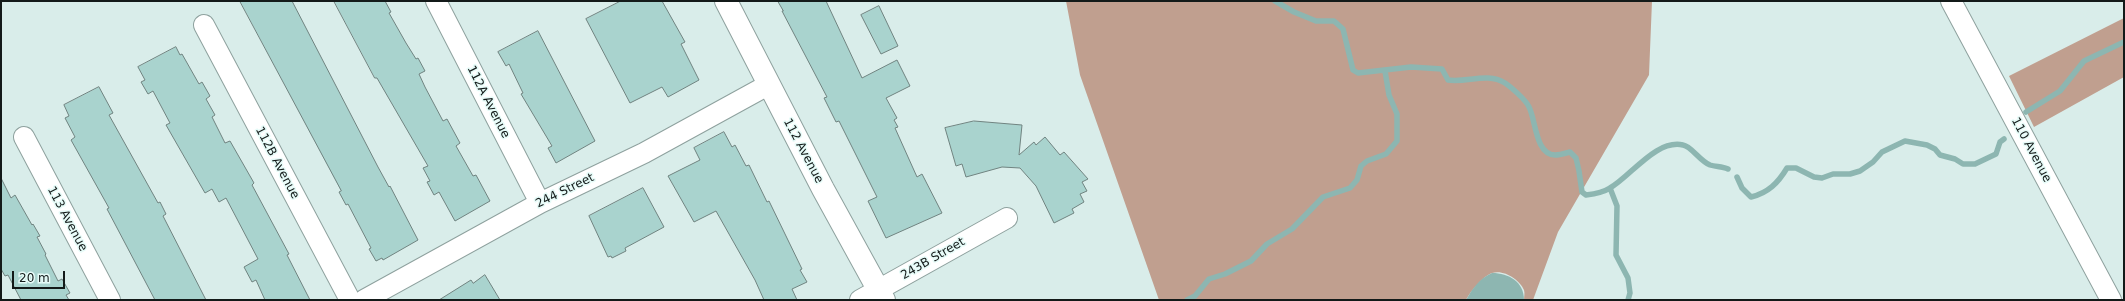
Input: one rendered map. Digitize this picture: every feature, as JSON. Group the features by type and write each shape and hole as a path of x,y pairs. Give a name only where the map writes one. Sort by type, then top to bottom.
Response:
{"main road":[{"name":"112 Avenue","path":"726,1 875,297"}],"street":[{"name":"112A Avenue","path":"436,1 540,203"},
{"name":"110 Avenue","path":"1951,1 2111,300"},
{"name":"112B Avenue","path":"204,25 350,300"},
{"name":"244 Street","path":"364,300 540,203 644,153 768,84"},
{"name":"113 Avenue","path":"24,137 110,300"},
{"name":"243B Street","path":"875,297 1007,218"}],"shaded area":[{"path":"1066,1 1652,1 1649,75 1558,232 1533,300 1524,300 1524,290 1515,279 1506,274 1497,272 1488,275 1481,281 1466,300 1159,300 1080,75"},
{"path":"2124,18 2124,77 2034,127 2009,76"}],"water":[{"path":"1492,273 1498,273 1514,280 1521,288 1524,300 1466,300 1477,284"}],"building":[{"path":"240,1 292,1 378,167 389,187 390,186 418,240 383,260 382,258 376,261 369,249 371,248 348,204 346,205 339,192 341,191"},
{"path":"334,1 385,1 391,12 389,13 406,43 416,59 418,58 425,71 419,74 425,87 443,121 447,119 460,143 456,146 473,176 476,175 490,201 455,221 439,192 434,195 427,182 430,181 423,168 428,166 377,78 375,78"},
{"path":"621,1 662,1 685,42 681,44 699,80 668,97 662,87 630,103 586,19"},
{"path":"778,1 826,1 862,78 897,60 910,86 886,98 897,118 894,120 898,127 895,128 917,177 922,174 942,213 886,238 868,201 877,197 839,121 836,122 824,98 827,97"},
{"path":"879,6 898,46 881,54 861,15"},
{"path":"538,31 595,141 556,163 548,148 552,146 521,94 523,93 509,64 506,66 498,52"},
{"path":"176,47 180,55 182,54 199,84 202,82 210,96 206,99 215,115 212,117 225,143 230,141 254,183 252,185 289,254 287,255 310,300 265,300 256,280 252,282 244,267 258,259 226,198 219,202 212,189 205,193 166,125 170,123 153,91 148,94 141,82 145,80 138,67"},
{"path":"99,87 113,113 109,115 158,203 160,202 166,214 163,216 206,300 155,300 107,209 109,208 71,140 75,137 65,118 69,116 64,105"},
{"path":"974,121 1022,125 1019,155 1034,142 1036,145 1045,137 1060,155 1064,152 1088,179 1082,182 1087,191 1080,194 1084,202 1072,209 1074,213 1054,223 1036,186 1020,168 1002,167 966,177 962,164 956,166 945,128"},
{"path":"724,132 732,147 735,145 746,166 749,165 767,202 769,201 802,269 800,270 807,282 792,289 797,300 764,300 755,280 716,211 694,222 668,176 700,160 694,148"},
{"path":"1,178 11,198 15,195 40,236 37,237 58,281 62,279 70,293 66,295 69,300 21,300 8,275 5,276 1,269"},
{"path":"643,188 664,227 625,248 626,251 612,258 611,256 608,257 589,216"},
{"path":"485,275 500,300 439,300 471,280 473,283"}],"waterway":[{"path":"1275,1 1294,12 1316,21 1334,21 1343,29 1353,70 1358,73 1411,67 1442,69 1448,80 1455,81 1491,78 1505,83 1511,87 1527,104 1537,136 1543,149 1548,153 1555,155 1570,152 1576,158 1582,192 1586,195 1599,193 1608,189 1654,153 1673,145 1686,146 1706,163 1712,166 1724,167 1728,169"},
{"path":"2026,112 2060,91 2084,61 2124,42"},
{"path":"1187,300 1195,296 1209,279 1225,274 1251,261 1267,244 1292,229 1323,197 1350,188 1357,180 1361,166 1367,161 1386,154 1397,141 1397,114 1389,95 1385,71"},
{"path":"1737,177 1742,188 1751,197 1763,193 1772,187 1787,168 1796,168 1814,177 1822,178 1833,174 1850,174 1860,171 1873,162 1882,152 1905,141 1927,145 1935,149 1940,155 1955,159 1963,164 1975,164 1996,154 2000,142 2004,139"},
{"path":"1610,188 1617,206 1616,255 1628,278 1630,293 1628,300"}]}
